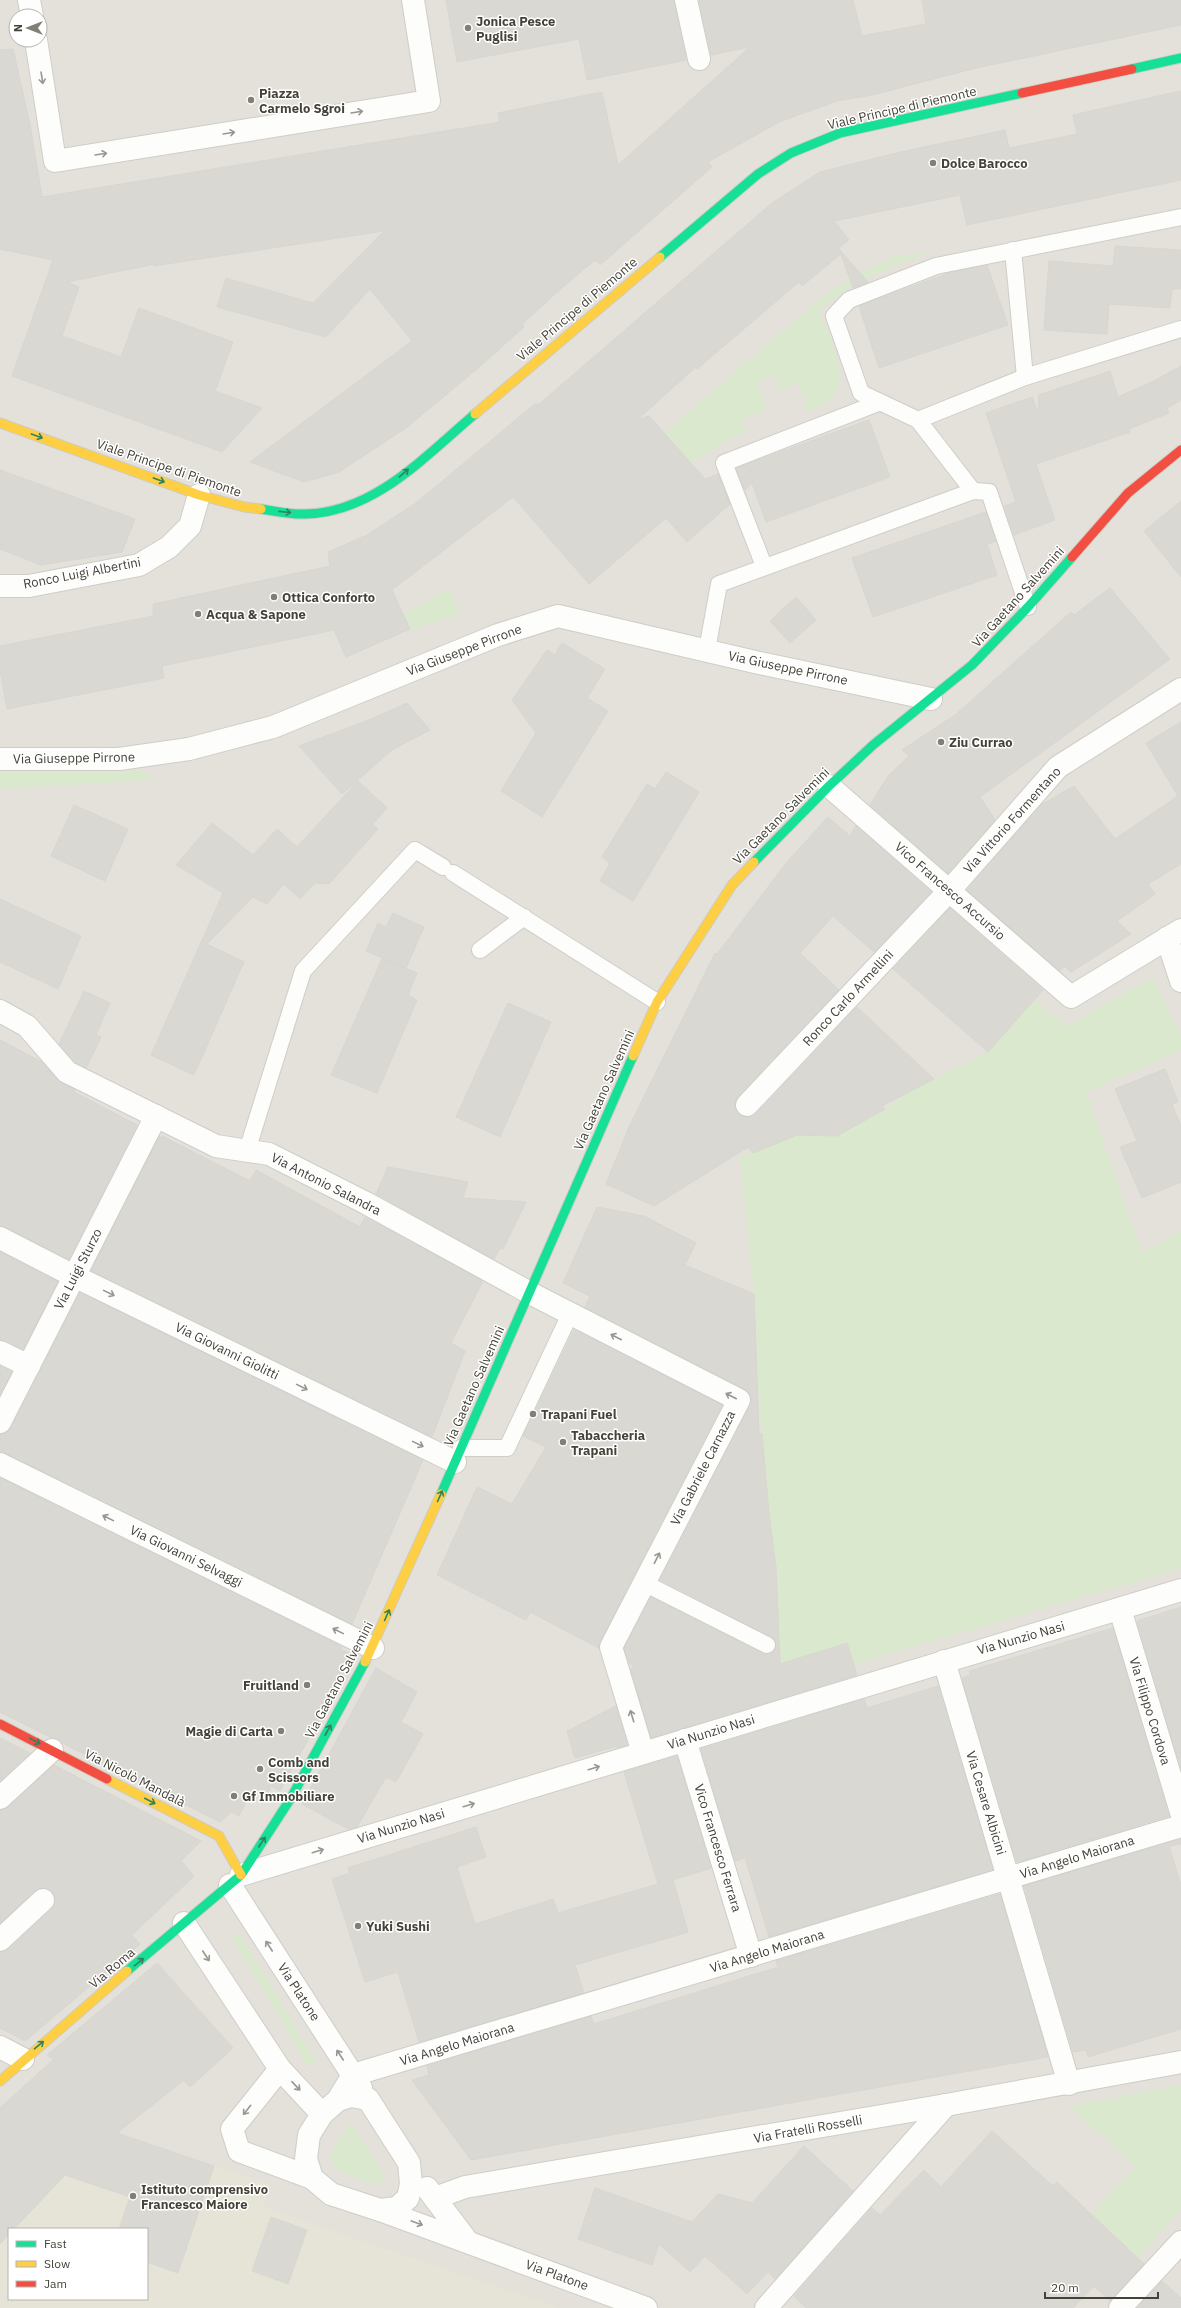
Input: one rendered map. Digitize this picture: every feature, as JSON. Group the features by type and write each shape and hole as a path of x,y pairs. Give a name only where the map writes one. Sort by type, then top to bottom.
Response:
{"main road":[{"name":"Viale Principe di Piemonte","path":"0,423 199,495 244,507 306,514 349,506 388,487 758,174 791,153 840,133 1181,58"},
{"name":"Via Gaetano Salvemini","path":"235,1880 291,1798 373,1648 657,1002 732,885 829,786 872,745 972,666 1028,607 1128,493 1181,450"},
{"name":"Via Nicolò Mandalà","path":"0,1724 219,1836 235,1880"},
{"name":"Via Roma","path":"0,2081 23,2059 235,1880"}],"street":[{"path":"37,48 55,161 429,101 413,0"},
{"path":"686,0 699,59"},
{"name":"Ronco Luigi Albertini","path":"0,586 28,586 139,565 169,547 190,526 199,495"},
{"name":"Via Giuseppe Pirrone","path":"0,760 119,760 189,749 272,727 498,635 558,616 931,699"},
{"name":"Via Vittorio Formentano","path":"949,891 1058,767 1181,689"},
{"name":"Vico Francesco Accursio","path":"829,786 1071,997 1174,934"},
{"name":"Ronco Carlo Armellini","path":"747,1105 949,891"},
{"path":"1174,934 1181,980"},
{"name":"Via Antonio Salandra","path":"0,1011 27,1026 67,1072 216,1146 269,1154 366,1203 530,1293"},
{"name":"Via Luigi Sturzo","path":"0,1422 156,1116"},
{"name":"Via Giovanni Giolitti","path":"0,1238 74,1276 458,1455"},
{"name":"Via Gabriele Carnazza","path":"530,1293 739,1400 611,1647 643,1753"},
{"path":"0,1352 28,1366"},
{"name":"Via Giovanni Selvaggi","path":"0,1464 373,1648"},
{"name":"Via Nunzio Nasi","path":"235,1880 685,1740 1181,1590"},
{"name":"Via Filippo Cordova","path":"1120,1609 1181,1812"},
{"name":"Via Cesare Albicini","path":"944,1661 1069,2084"},
{"name":"Vico Francesco Ferrara","path":"685,1740 751,1956"},
{"path":"0,1798 52,1750"},
{"name":"Via Angelo Maiorana","path":"353,2075 1181,1826"},
{"name":"Via Platone","path":"235,1880 368,2099"},
{"path":"0,1940 43,1900"},
{"path":"184,1923 280,2069 330,2107"},
{"path":"0,2047 23,2059"},
{"name":"Via Fratelli Rosselli","path":"435,2198 465,2187 1069,2084 1181,2062"},
{"path":"280,2069 232,2129 239,2151 312,2178 331,2194 380,2210 397,2208 408,2198 411,2184 409,2163"},
{"path":"312,2178 306,2159 309,2136 353,2075"},
{"path":"330,2107 351,2096 368,2099 409,2163 467,2241"},
{"path":"766,2308 946,2105"},
{"name":"Via Platone","path":"380,2210 646,2308"},
{"path":"1120,2308 1181,2242"}],"lane":[{"path":"973,491 918,420 878,403 861,393 834,316 849,300 936,266 1181,217"},
{"path":"1013,250 1025,377"},
{"path":"918,420 1025,377 1181,329"},
{"path":"764,566 724,464 878,403"},
{"path":"707,650 719,584 764,566 973,491 989,492 1028,607"},
{"path":"248,1151 303,971 415,850 524,917 657,1002"},
{"path":"480,950 524,917"},
{"path":"458,1455 506,1448 570,1314"},
{"path":"644,1583 767,1645"}],"shaded area":[{"path":"0,0 1181,0 1181,2308 0,2308"},
{"name":"Istituto comprensivo Francesco Maiore","path":"0,2110 112,2130 271,2185 263,2207 559,2308 0,2308"}],"green space":[{"path":"934,251 889,268 857,283 843,292 819,312 831,341 840,370 840,383 835,395 824,404 807,412 798,383 780,390 775,375 757,381 766,411 740,419 746,431 691,462 664,433 827,293 860,273 895,256"},
{"path":"449,588 459,615 410,629 403,614"},
{"path":"109,768 142,770 154,780 0,789 0,770"},
{"path":"1153,976 1181,1038 1181,1050 1086,1092 1141,1252 1181,1231 1181,1568 854,1664 847,1643 781,1664 757,1378 754,1294 740,1158 797,1135 838,1136 885,1109 914,1089 988,1052 1034,1000 1067,1027"},
{"path":"239,1932 316,2062 308,2066 231,1937"},
{"path":"1181,2085 1181,2209 1138,2258 1092,2214 1135,2167 1070,2106"},
{"path":"348,2125 354,2127 383,2175 382,2181 375,2184 355,2178 340,2171 335,2166 331,2155"}],"building":[{"path":"446,0 674,0 686,60 587,80 579,39 457,62"},
{"path":"699,0 853,0 862,36 926,24 922,0 1181,0 1181,25 972,69 872,95 837,101 779,122 708,162 712,167 600,265 595,260 564,286 522,324 524,327 477,369 406,428 339,472 304,482 250,462 412,341 370,289 326,337 217,307 226,278 313,303 384,231 154,266 155,264 67,282 79,287 62,336 121,357 139,308 233,342 215,391 262,408 222,452 12,376 53,260 0,249 0,50 13,49 30,125 42,197 500,122 498,113 602,92 618,165 750,47 711,55"},
{"path":"1181,91 1181,180 967,225 960,195 834,221 849,240 838,248 868,282 853,288 841,254 802,286 799,282 697,369 696,367 638,419 649,416 705,479 718,474 730,504 687,542 666,518 589,584 513,497 392,590 410,629 346,657 334,630 162,666 164,678 7,709 0,671 0,646 153,616 153,604 330,566 328,552 367,535 416,503 536,403 538,405 772,203 820,172 901,152 1005,130 1009,148 1077,134 1073,115"},
{"path":"1115,246 1181,250 1181,289 1172,289 1170,308 1109,304 1107,334 1044,330 1049,261 1113,266"},
{"path":"987,265 1008,325 879,368 859,306 952,272"},
{"path":"1181,366 1181,400 1167,408 1169,413 1129,429 1130,432 1036,464 1055,520 1014,535 1004,506 1016,502 986,413 1032,397 1038,413 1039,395 1110,371 1118,397 1152,382"},
{"path":"869,420 890,477 766,522 752,483 745,490 736,468"},
{"path":"0,470 135,519 122,552 41,565 0,549"},
{"path":"1181,501 1181,577 1144,531"},
{"path":"986,512 996,541 987,544 997,575 873,617 852,558"},
{"path":"1110,588 1170,659 980,797 995,820 948,873 870,805 888,776 909,756 902,750 955,715 1071,612 1074,615"},
{"path":"796,597 816,620 790,643 770,621"},
{"path":"562,643 605,669 587,698 608,711 542,817 501,791 536,733 512,700 547,650 555,655"},
{"path":"407,703 430,730 392,750 342,794 299,746 369,720"},
{"path":"1181,722 1181,864 1148,884 1155,894 1117,921 1131,934 1071,972 1064,966 1060,971 967,890 1041,805 1074,786 1115,839 1178,796 1146,743"},
{"path":"666,772 699,792 633,901 600,881 610,863 602,857 647,784 655,789"},
{"path":"358,781 387,808 373,824 378,829 329,884 315,883 300,899 284,884 267,904 253,897 207,944 244,962 194,1075 151,1055 223,893 176,865 212,823 253,855 277,829 297,847"},
{"path":"74,805 128,829 105,881 51,856"},
{"path":"828,817 850,836 856,826 931,892 874,952 833,916 800,953 839,990 738,1096 735,1102 735,1109 744,1117 756,1114 857,1007 934,1079 882,1106 885,1109 837,1136 797,1135 753,1153 748,1147 654,1206 606,1184 629,1127 715,953 717,954 787,862"},
{"path":"0,899 81,936 58,989 0,962"},
{"path":"950,908 1043,990 988,1052 893,969"},
{"path":"393,913 424,927 406,968 366,951 378,923 386,927"},
{"path":"382,959 417,973 408,995 417,1000 377,1093 331,1075"},
{"path":"84,991 110,1003 96,1035 101,1037 86,1068 75,1062 59,1044"},
{"path":"508,1003 551,1022 500,1137 456,1117"},
{"path":"0,1040 42,1062 58,1080 75,1090 74,1092 137,1125 69,1259 0,1226"},
{"path":"1165,1069 1178,1102 1172,1104 1181,1126 1181,1182 1142,1198 1120,1147 1137,1141 1115,1089"},
{"path":"162,1136 250,1181 256,1170 360,1227 365,1217 483,1281 451,1343 465,1351 432,1437 91,1271 159,1137 161,1138"},
{"path":"388,1167 468,1182 463,1198 526,1202 503,1249 500,1248 494,1259 376,1194"},
{"path":"597,1207 644,1216 696,1243 685,1265 754,1294 759,1434 762,1434 769,1513 776,1567 780,1664 847,1643 857,1675 651,1738 631,1670 633,1665 629,1663 624,1648 651,1597 763,1653 772,1653 776,1649 775,1640 771,1637 660,1580 750,1406 751,1399 745,1389 585,1307 590,1296 563,1283"},
{"path":"0,1252 58,1282 23,1349 0,1340"},
{"path":"80,1293 423,1460 352,1624 0,1452 0,1434 6,1433 11,1428"},
{"path":"574,1330 722,1405 600,1641 599,1648 530,1612 526,1620 437,1575 477,1487 512,1504 546,1447 523,1436"},
{"path":"0,1366 12,1372 0,1394"},
{"path":"0,1478 342,1647 341,1649 354,1656 280,1791 271,1786 267,1795 253,1788 239,1816 231,1812 220,1822 0,1712"},
{"path":"1181,1607 1181,1769 1137,1621"},
{"path":"1113,1628 1169,1816 1017,1862 962,1678 971,1675 969,1671"},
{"path":"376,1668 417,1692 401,1722 423,1734 396,1782 386,1777 357,1827 348,1829 302,1804"},
{"path":"938,1686 993,1870 769,1937 745,1858 735,1861 701,1749 864,1699 867,1708"},
{"path":"616,1706 627,1745 617,1748 617,1746 575,1758 567,1731"},
{"path":"0,1738 30,1753 0,1781"},
{"path":"677,1756 711,1868 673,1880 688,1932 575,1965 584,1993 419,2042 398,1972 365,1982 332,1879 350,1873 348,1868 476,1827 486,1857 457,1867 475,1924 553,1899 558,1913 658,1884 624,1772"},
{"path":"54,1765 201,1841 181,1861 194,1876 132,1935 140,1944 25,2041 0,2028 0,1952 9,1949 52,1909 55,1898 52,1892 47,1888 40,1888 0,1923 0,1810 8,1807"},
{"path":"1181,1839 1181,1844 1169,1846 1181,1885 1181,2029 1088,2057 1086,2050 1073,2052 1024,1886"},
{"path":"1000,1894 1048,2057 471,2160 412,2080 429,2075 427,2066 591,2016 594,2024 778,1967 776,1961"},
{"path":"157,1963 233,2048 190,2087 184,2080 117,2133 214,2166 178,2273 148,2262 148,2228 119,2228 130,2197 65,2175 15,2228 8,2228 8,2235 0,2244 0,2108 54,2059 47,2055"},
{"path":"992,2131 1053,2186 1057,2182 1144,2264 1110,2301 1094,2286 1073,2308 806,2308 794,2296 872,2208 880,2215 924,2170 941,2187"},
{"path":"804,2146 853,2191 775,2279 768,2272 747,2294 705,2256 690,2272 659,2244 652,2265 578,2239 595,2188 692,2222 718,2194 752,2203"},
{"path":"271,2217 307,2230 288,2284 252,2271"},
{"path":"1162,2281 1181,2298 1181,2308 1137,2308"}],"traffic: fast":[{"path":"1132,69 1181,58"},
{"path":"660,257 758,174 791,153 840,133 1022,93"},
{"path":"261,509 300,514 331,511 377,493 418,464 475,414"},
{"path":"754,862 829,786 873,745 972,665 1028,607 1072,557"},
{"path":"441,1494 633,1056"},
{"path":"127,1971 241,1875 291,1798 365,1662"}],"traffic: slow":[{"path":"475,414 660,257"},
{"path":"0,423 199,495 244,507 261,509"},
{"path":"633,1056 657,1002 732,885 754,862"},
{"path":"365,1662 441,1494"},
{"path":"107,1779 219,1836 241,1875"},
{"path":"0,2081 127,1971"}],"traffic: jam":[{"path":"1022,93 1132,69"},
{"path":"1072,557 1128,493 1181,450"},
{"path":"0,1724 107,1779"}],"place":[{"name":"Jonica Pesce Puglisi","path":"468,28"},
{"name":"Piazza Carmelo Sgroi","path":"251,100"},
{"name":"Dolce Barocco","path":"933,163"},
{"name":"Ottica Conforto","path":"274,597"},
{"name":"Acqua & Sapone","path":"198,614"},
{"name":"Ziu Currao","path":"941,742"},
{"name":"Trapani Fuel","path":"533,1414"},
{"name":"Tabaccheria Trapani","path":"563,1442"},
{"name":"Fruitland","path":"307,1685"},
{"name":"Magie di Carta","path":"281,1731"},
{"name":"Comb and Scissors","path":"260,1769"},
{"name":"Gf Immobiliare","path":"234,1796"},
{"name":"Yuki Sushi","path":"358,1926"},
{"name":"Istituto comprensivo Francesco Maiore","path":"133,2196"}]}
